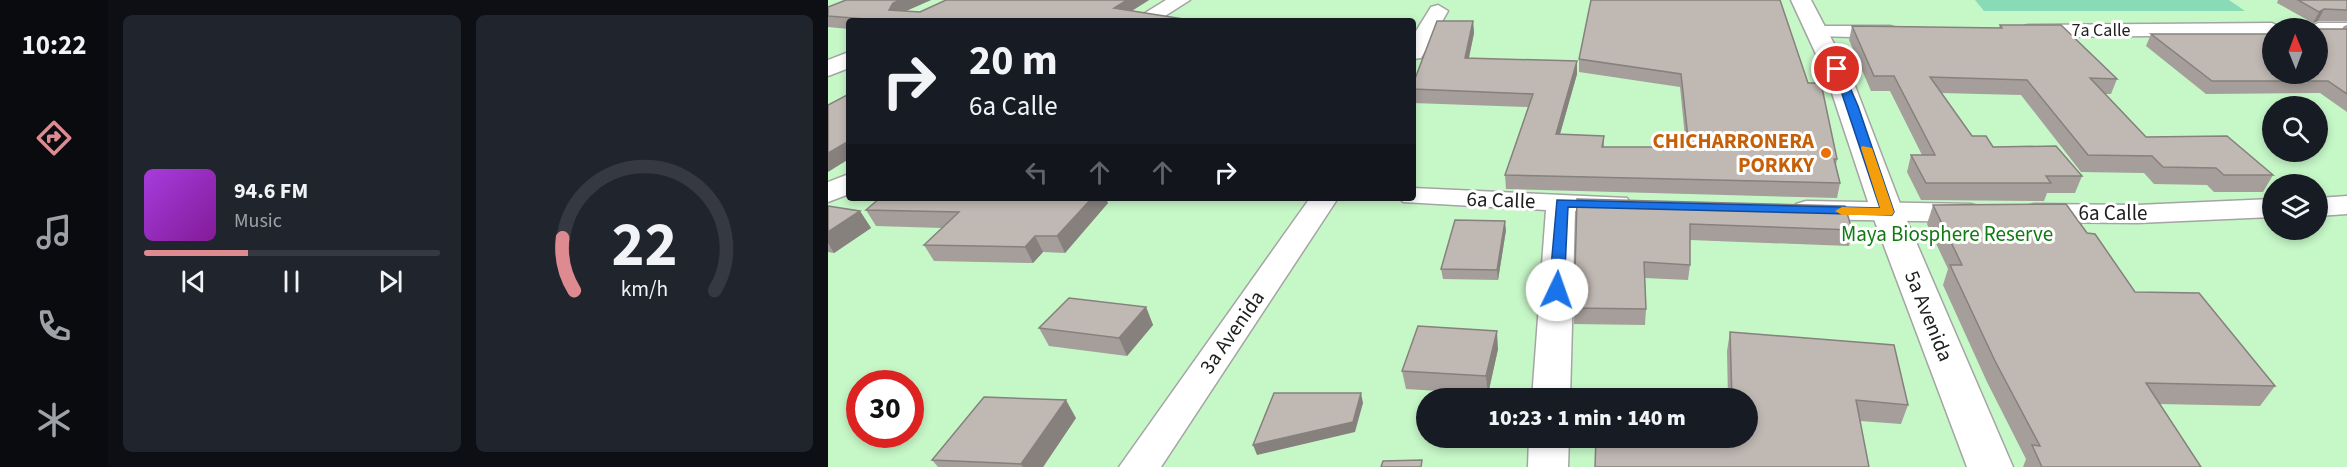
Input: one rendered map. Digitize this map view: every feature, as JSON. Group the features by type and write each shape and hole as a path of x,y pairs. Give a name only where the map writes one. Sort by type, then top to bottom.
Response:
{"street":[{"path":"1147,18 1180,0"},
{"name":"5a Avenida","path":"1801,0 1821,32 1852,106 1888,212 1990,467"},
{"path":"1416,48 1438,11"},
{"name":"7a Calle","path":"2011,31 2262,29"},
{"path":"2328,29 2347,29"},
{"path":"1821,32 1904,32"},
{"path":"828,58 846,49"},
{"path":"828,69 846,60"},
{"name":"6a Calle","path":"1416,196 1643,205"},
{"name":"3a Avenida","path":"1139,467 1322,201"},
{"path":"1552,388 1561,203"},
{"path":"2328,207 2347,206"},
{"name":"6a Calle","path":"1783,209 2137,214 2262,208"},
{"path":"1548,467 1549,448"}],"green space":[{"name":"Maya Biosphere Reserve","path":"828,0 2347,0 2347,467 828,467"},
{"path":"1975,0 2229,0 2245,11 1984,11"}],"building":[{"path":"846,0 900,0 893,3 889,10 920,12 946,0 1127,0 1114,8 1177,18 853,18 828,16 828,7"},
{"path":"1591,0 1780,0 1808,83 1821,83 1840,183 1505,175 1533,94 1416,89 1416,76 1437,21 1473,21 1465,58 1577,61 1556,134 1604,136 1602,147 1689,147 1681,74 1579,59"},
{"path":"2298,0 2347,0 2347,10 2324,9 2319,12"},
{"path":"2000,25 2061,25 2117,79 2090,78 2146,137 2227,136 2272,174 2224,175 2216,168 2163,167 2152,156 2088,155 2027,80 1930,77 1972,136 1986,136 1993,147 2056,146 2082,176 2046,176 2051,183 1926,183 1911,155 1935,155 1894,76 1874,76 1852,26 2002,28"},
{"path":"2328,29 2347,29 2347,94 2328,81"},
{"path":"2151,34 2262,34 2262,81 2212,81"},
{"path":"846,96 846,143 828,153 828,105"},
{"path":"1577,199 1845,206 1852,230 1690,224 1690,265 1644,262 1646,309 1574,308"},
{"path":"876,201 1089,201 1057,236 1035,236 1025,247 924,245 959,212 866,210"},
{"path":"2066,204 2087,233 2095,234 2135,292 2199,293 2275,386 2146,383 2201,467 2042,467 2032,445 2040,446 1995,361 1950,265 1962,265 1933,205"},
{"path":"828,206 860,211 828,232"},
{"path":"1455,220 1505,221 1497,270 1441,269"},
{"path":"1069,298 1146,307 1119,338 1039,328"},
{"path":"1418,326 1497,331 1486,376 1402,371"},
{"path":"1730,332 1894,345 1908,405 1856,400 1869,467 1595,467 1596,448 1758,448 1758,388 1732,388"},
{"path":"1274,393 1361,393 1353,422 1253,445"},
{"path":"984,397 1066,400 1021,464 932,460"},
{"path":"1422,460 1421,467 1381,467 1383,461"}],"slow traffic":[{"path":"1842,211 1888,212 1866,148"}],"place":[{"name":"CHICHARRONERA PORKKY","path":"1826,153"}],"route":[{"path":"1557,290 1561,203 1888,212 1837,69"}]}
